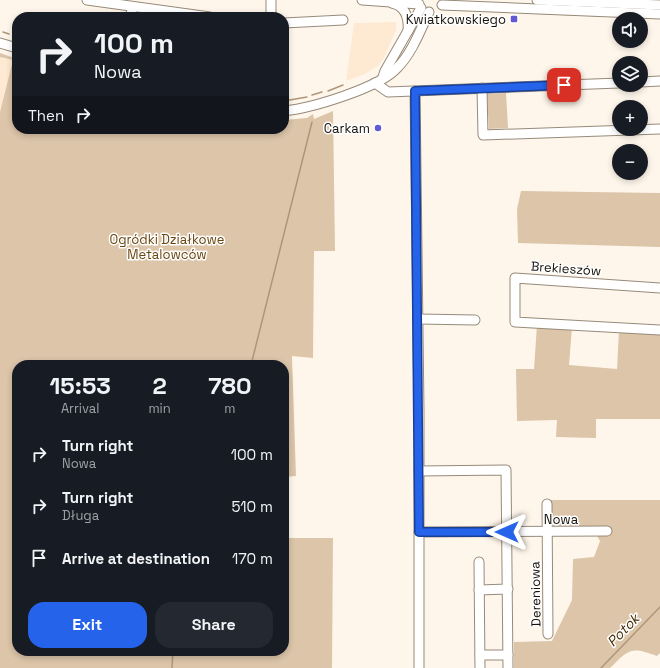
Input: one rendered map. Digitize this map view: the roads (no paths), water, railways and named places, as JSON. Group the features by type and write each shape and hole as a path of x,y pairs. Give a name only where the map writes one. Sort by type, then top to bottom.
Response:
{"street":[{"path":"87,0 172,12"},
{"path":"271,0 271,12"},
{"path":"362,0 422,6 437,10 443,2 578,12 660,14"},
{"path":"536,0 660,5"},
{"path":"389,2 396,4 405,12 409,23 408,31"},
{"path":"383,78 385,71 422,6"},
{"path":"289,110 321,104 389,76 403,62 422,6"},
{"path":"132,12 133,7"},
{"path":"289,23 344,20"},
{"path":"0,43 12,47"},
{"path":"383,78 394,91"},
{"path":"648,82 660,81"},
{"path":"375,83 388,92 612,83"},
{"path":"482,88 483,135 660,128"},
{"path":"415,91 418,319 419,668"},
{"name":"Brekieszów","path":"660,288 515,278 515,322 660,330"},
{"path":"418,319 475,320"},
{"path":"419,471 506,470 508,668"},
{"name":"Dereniowa","path":"547,504 548,634"},
{"name":"Nowa","path":"419,532 607,532"},
{"path":"479,562 480,668"},
{"path":"479,590 508,589"},
{"path":"480,655 508,654"}],"waterway":[{"path":"3,32 9,34"},
{"path":"328,91 343,85"},
{"path":"312,95 322,92"},
{"path":"289,100 307,97"},
{"path":"252,360 312,122"},
{"name":"Potok","path":"601,668 660,607"},
{"path":"172,668 173,656"}],"place":[{"name":"Kwiatkowskiego","path":"514,19"},
{"name":"Carkam","path":"378,128"}],"park label":[{"name":"Ogródki Działkowe Metalowców","path":"167,246"}]}
